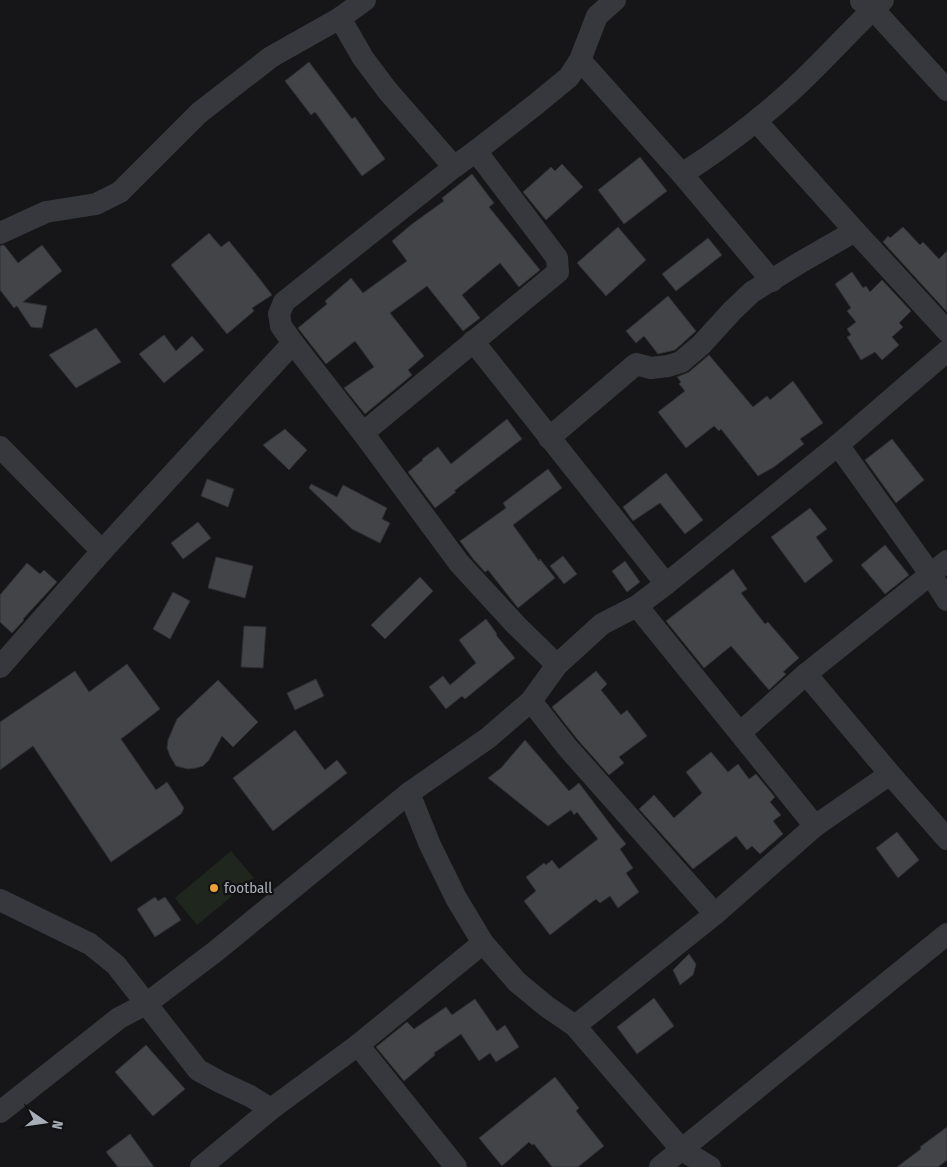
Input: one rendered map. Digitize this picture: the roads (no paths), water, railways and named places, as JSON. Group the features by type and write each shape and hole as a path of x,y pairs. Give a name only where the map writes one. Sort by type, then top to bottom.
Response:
{"street":[{"path":"0,232 46,212 96,204 120,192 206,107 271,57 340,18 365,0"},
{"path":"558,665 516,625 459,563 293,343 281,326 279,314 284,302 569,77 580,60 593,8 615,0"},
{"path":"682,174 757,122 792,90 872,3 947,90"},
{"path":"340,18 363,58 386,90 454,167"},
{"path":"580,60 682,174 772,281"},
{"path":"757,122 947,331"},
{"path":"362,433 558,272 557,258 476,151"},
{"path":"550,438 636,364 651,368 681,362 752,292 855,232"},
{"path":"473,341 666,584"},
{"path":"0,667 102,551 293,343"},
{"path":"0,1112 119,1018 146,1004 223,945 409,793 488,738 531,701 558,665 602,624 637,606 666,584 838,445 947,351"},
{"path":"838,445 939,568 947,600"},
{"path":"0,447 102,551"},
{"path":"740,733 806,674 939,568"},
{"path":"637,606 815,826"},
{"path":"806,674 947,838"},
{"path":"531,701 566,747 715,914"},
{"path":"575,1026 715,914 815,826 890,774"},
{"path":"409,793 430,845 456,898 483,943 517,982 546,1006 575,1026 682,1150 710,1167"},
{"path":"0,900 90,944 116,965 198,1070 250,1096 271,1109"},
{"path":"660,1167 947,934"},
{"path":"201,1167 271,1109 358,1045 483,943"},
{"path":"358,1045 456,1167"}],"place":[{"name":"football","path":"214,888"}]}
